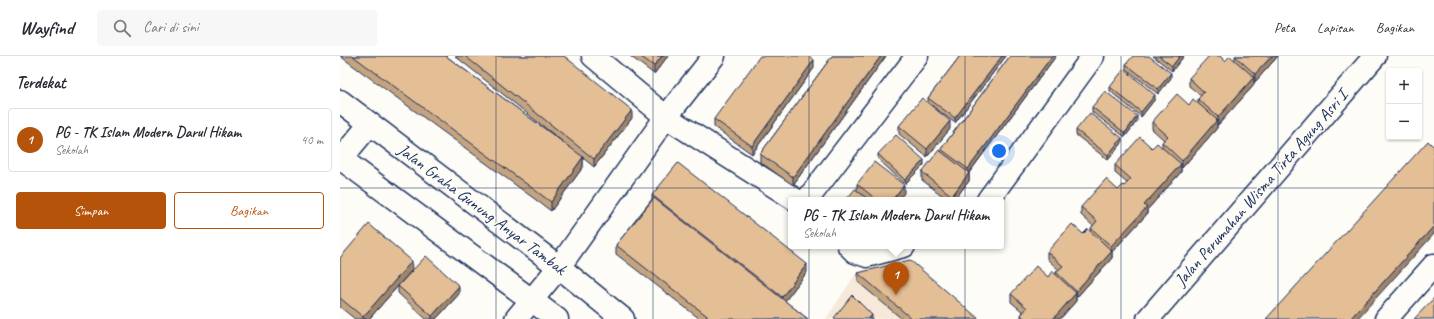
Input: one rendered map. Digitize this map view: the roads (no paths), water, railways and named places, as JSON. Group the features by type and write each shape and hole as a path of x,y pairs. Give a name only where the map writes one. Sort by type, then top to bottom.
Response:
{"street":[{"path":"593,56 666,117 791,197"},
{"path":"516,319 559,267 666,117 714,56"},
{"path":"809,197 918,56"},
{"path":"990,197 1093,56"},
{"name":"Jalan Perumahan Wisma Tirta Agung Asri I","path":"1148,319 1375,56"},
{"name":"Jalan Graha Gunung Anyar Tambak","path":"340,101 559,267 623,319"},
{"path":"370,124 340,159 532,299 557,319"},
{"path":"852,249 867,256 893,249"},
{"path":"1386,319 1434,264"}],"place":[{"name":"PG - TK Islam Modern Darul Hikam","path":"896,295"}]}
